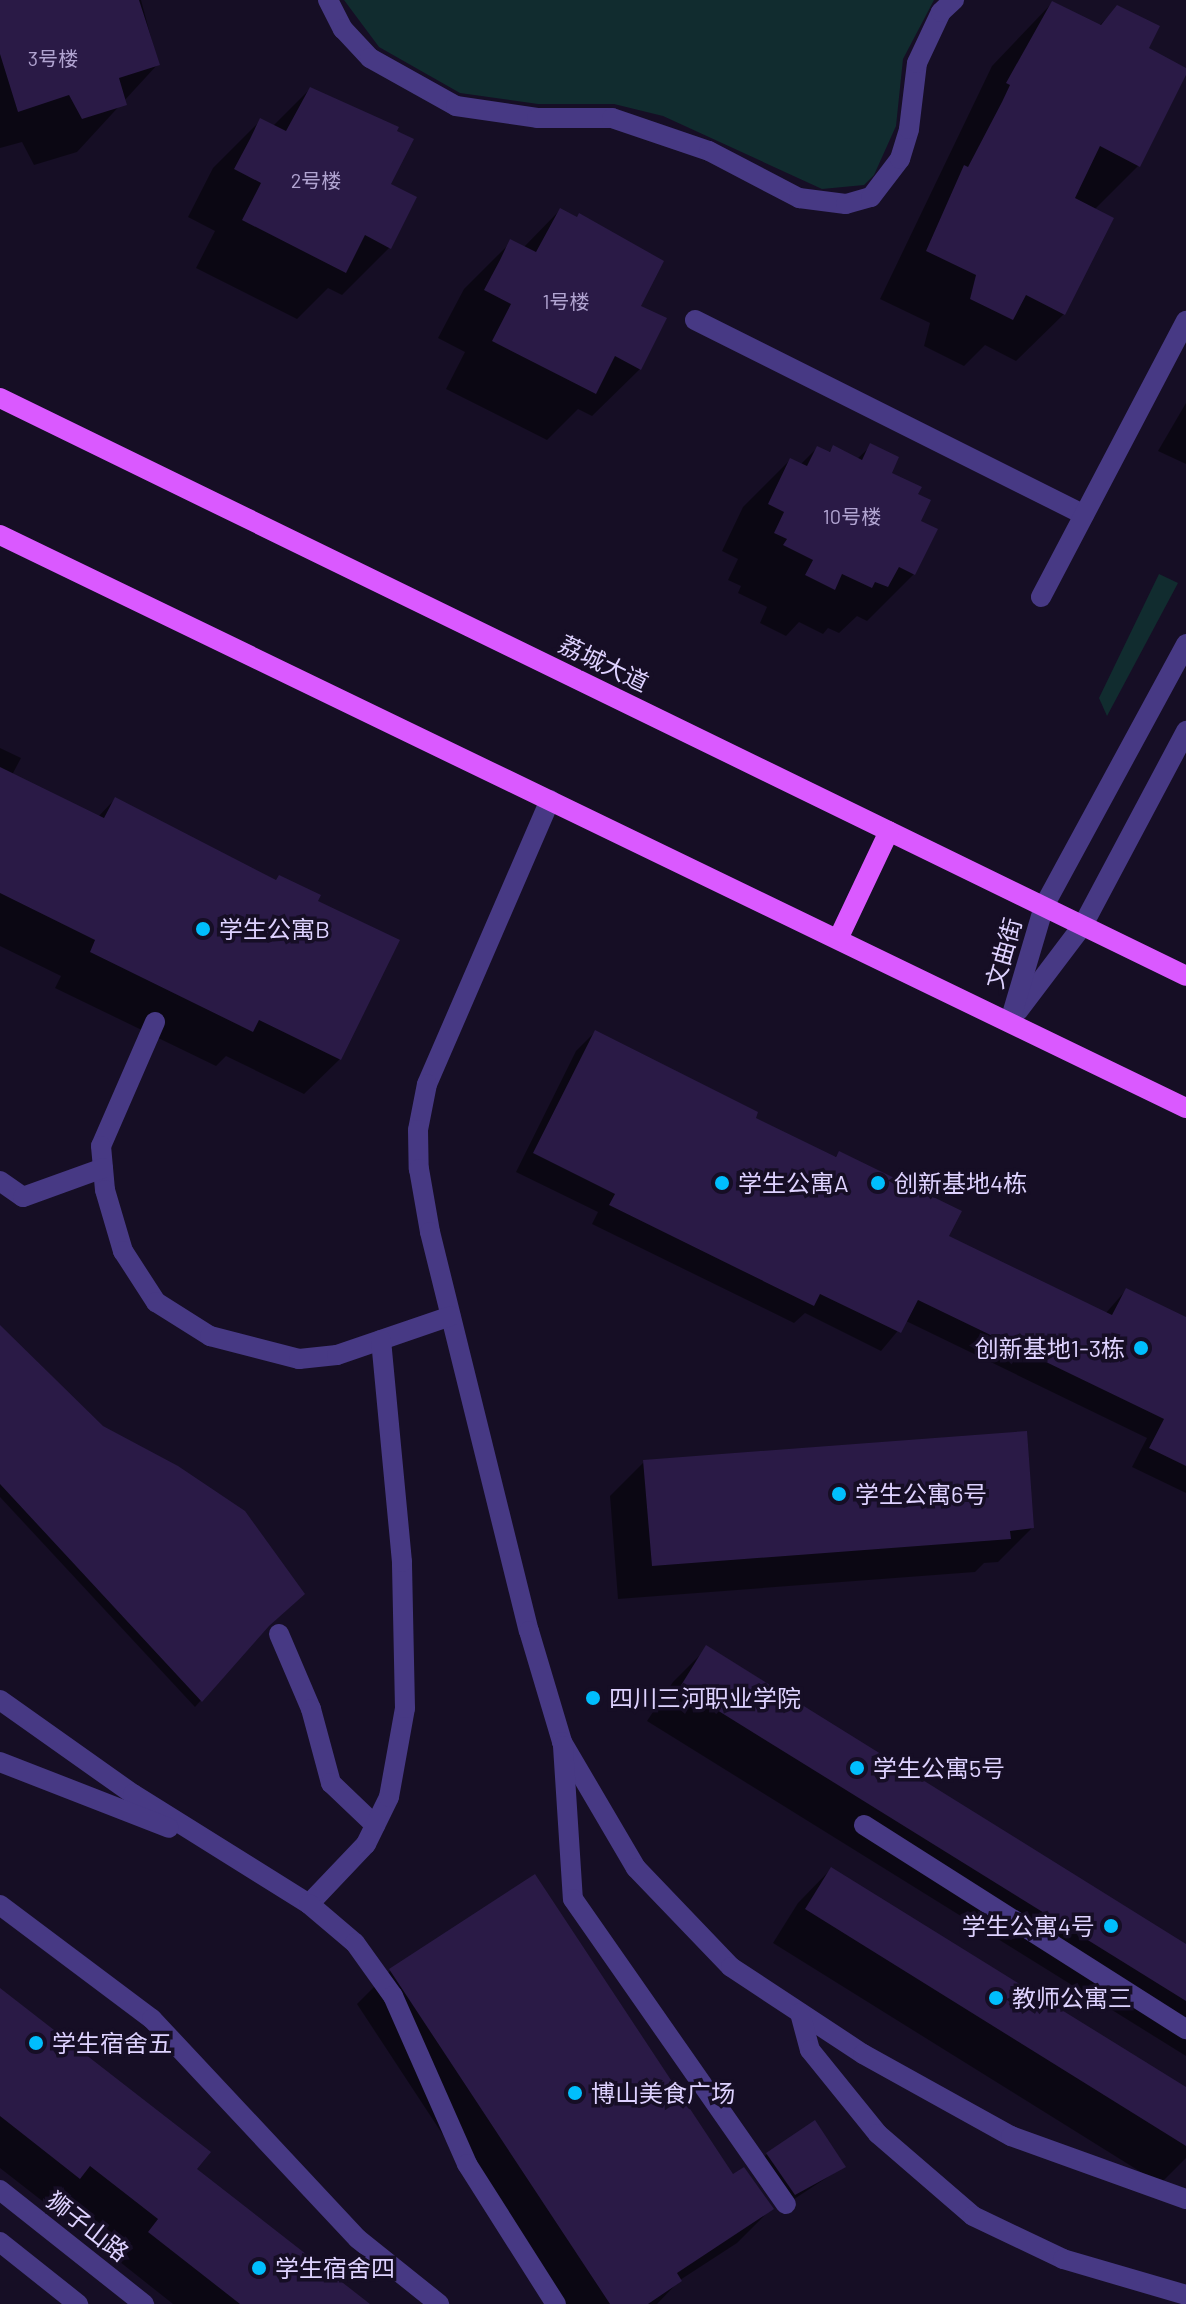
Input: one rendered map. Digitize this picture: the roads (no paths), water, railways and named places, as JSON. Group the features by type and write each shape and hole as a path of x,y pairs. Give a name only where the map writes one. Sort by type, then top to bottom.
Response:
{"main road":[{"name":"荔城大道","path":"0,398 1186,976"},
{"path":"0,535 1184,1102"},
{"path":"839,937 889,831"}],"street":[{"path":"328,0 343,29 370,58 456,106 537,118 625,121 709,151 799,198 846,204 871,197 900,159 909,129 917,63 941,12 954,0"},
{"path":"695,320 1084,515"},
{"path":"1041,597 1186,321"},
{"name":"文曲街","path":"1010,1021 1044,906 1186,644"},
{"name":"文曲街","path":"1010,1021 1083,925 1186,731"},
{"path":"550,800 427,1084 418,1130 421,1182 529,1631 562,1742 573,1899 786,2204"},
{"path":"155,1022 101,1146 103,1168 123,1251 156,1302 210,1336 299,1359 337,1355 451,1316"},
{"path":"0,1181 23,1197 103,1168"},
{"path":"309,1904 366,1844 389,1797 405,1708 402,1562 381,1340"},
{"path":"279,1634 311,1709 331,1783 375,1825"},
{"path":"0,1700 217,1847 309,1904 355,1943 393,1996 467,2164 556,2304"},
{"path":"562,1742 636,1868 731,1967 863,2054 1011,2136 1186,2199"},
{"path":"0,1762 217,1847"},
{"path":"864,1825 1186,2029"},
{"path":"0,1905 152,2019 358,2239 439,2304"},
{"path":"800,2013 810,2050 878,2134 973,2216 1063,2259 1186,2295"},
{"name":"狮子山路","path":"0,2190 144,2304"},
{"path":"0,2242 78,2304"}],"place":[{"name":"学生公寓B","path":"203,929"},
{"name":"学生公寓A","path":"722,1183"},
{"name":"创新基地4栋","path":"878,1183"},
{"name":"创新基地1-3栋","path":"1141,1348"},
{"name":"学生公寓6号","path":"839,1494"},
{"name":"四川三河职业学院","path":"593,1698"},
{"name":"学生公寓5号","path":"857,1768"},
{"name":"学生公寓4号","path":"1111,1926"},
{"name":"教师公寓三","path":"996,1998"},
{"name":"学生宿舍五","path":"36,2043"},
{"name":"博山美食广场","path":"575,2093"},
{"name":"学生宿舍四","path":"259,2268"}]}
